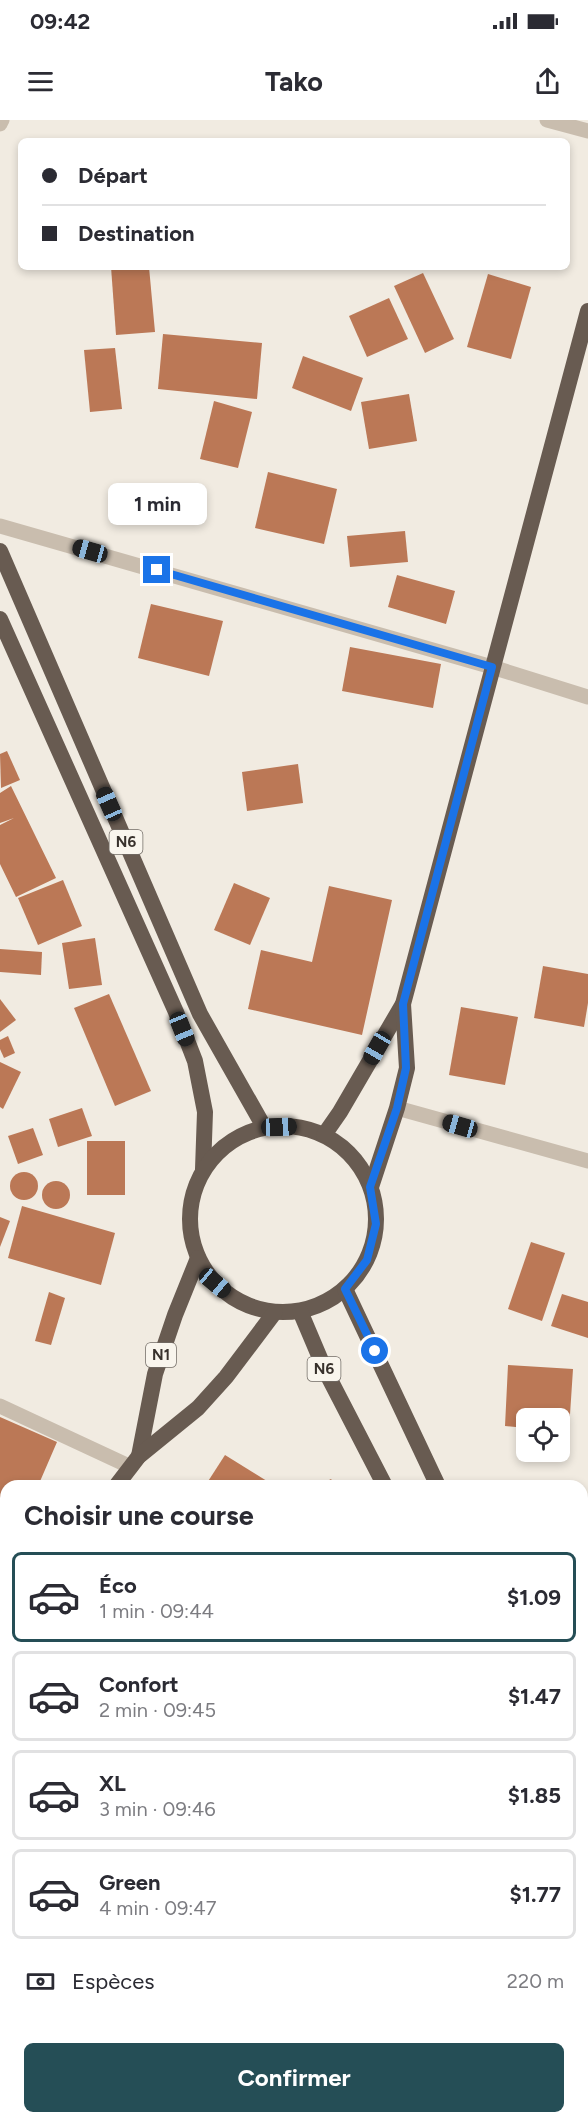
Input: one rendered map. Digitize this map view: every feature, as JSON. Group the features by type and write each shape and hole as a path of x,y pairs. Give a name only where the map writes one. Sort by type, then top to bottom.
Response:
{"highway":[{"path":"324,1135 340,1112 403,1004 588,311"},
{"name":"N6","path":"0,551 200,1014 264,1127"},
{"name":"N6","path":"0,619 176,1012 195,1061 205,1112 203,1169"},
{"path":"370,1187 397,1108 406,1068 403,1004"},
{"path":"295,1126 324,1135 344,1149 359,1167 370,1187 376,1224 367,1260 345,1289 332,1299 300,1311 275,1312 251,1307 232,1297 215,1283 198,1258 190,1228 192,1198 203,1169 220,1150 241,1135 264,1127 295,1126"},
{"name":"N1","path":"135,1462 155,1374 174,1315 198,1258"},
{"path":"345,1289 435,1480"},
{"name":"N6","path":"300,1311 325,1370 382,1480"},
{"name":"N1","path":"121,1480 135,1462 198,1408 226,1377 275,1312"}],"street":[{"path":"547,120 588,131"},
{"path":"0,525 492,667 588,697"},
{"path":"397,1108 588,1161"},
{"path":"0,1406 135,1462"}],"building":[{"path":"111,270 149,270 155,332 116,335"},
{"path":"423,273 454,339 425,353 394,286"},
{"path":"488,274 531,287 511,359 467,347"},
{"path":"389,298 408,339 367,357 349,316"},
{"path":"163,334 262,343 257,399 158,389"},
{"path":"115,348 122,409 90,412 84,350"},
{"path":"303,356 363,378 351,411 292,388"},
{"path":"409,394 417,441 369,449 361,402"},
{"path":"214,401 252,412 238,468 200,459"},
{"path":"268,472 337,489 324,544 255,528"},
{"path":"405,531 408,562 350,567 347,536"},
{"path":"397,575 455,591 446,624 388,607"},
{"path":"151,604 223,621 209,676 138,658"},
{"path":"350,647 441,664 433,708 342,691"},
{"path":"7,751 20,780 1,788 0,754"},
{"path":"298,764 303,803 247,811 242,772"},
{"path":"11,786 56,878 16,897 0,864 0,825 14,818 0,823 0,793"},
{"path":"63,880 82,926 38,945 18,898"},
{"path":"234,883 270,898 250,945 214,930"},
{"path":"329,886 392,900 362,1035 248,1009 261,950 312,962"},
{"path":"95,938 102,985 69,989 62,943"},
{"path":"0,949 42,952 41,975 0,972"},
{"path":"543,966 588,974 588,1003 584,1027 534,1018"},
{"path":"109,994 151,1091 115,1106 74,1008"},
{"path":"0,999 16,1020 0,1032"},
{"path":"461,1007 518,1017 505,1085 449,1075"},
{"path":"8,1036 15,1053 4,1058 0,1049 0,1040"},
{"path":"0,1062 21,1072 3,1109 0,1107"},
{"path":"82,1108 92,1136 58,1147 49,1119"},
{"path":"33,1128 43,1155 18,1164 8,1136"},
{"path":"87,1141 125,1141 125,1195 87,1195"},
{"path":"24,1172 34,1176 38,1186 34,1196 24,1200 14,1196 10,1186 14,1176"},
{"path":"56,1181 66,1185 70,1195 66,1205 56,1209 46,1205 42,1195 46,1185"},
{"path":"22,1206 115,1233 101,1285 8,1258"},
{"path":"0,1217 10,1221 0,1247"},
{"path":"531,1242 565,1253 542,1321 508,1309"},
{"path":"49,1292 65,1298 51,1345 35,1341"},
{"path":"562,1294 588,1302 588,1338 551,1326"},
{"path":"508,1365 573,1369 570,1415 570,1408 516,1408 516,1427 505,1426"},
{"path":"0,1417 57,1442 41,1480 0,1480"},
{"path":"225,1455 265,1480 209,1480"}],"route":[{"path":"157,570 492,667 403,1004 406,1068 397,1108 370,1187 376,1224 367,1260 345,1289 375,1351"}]}
